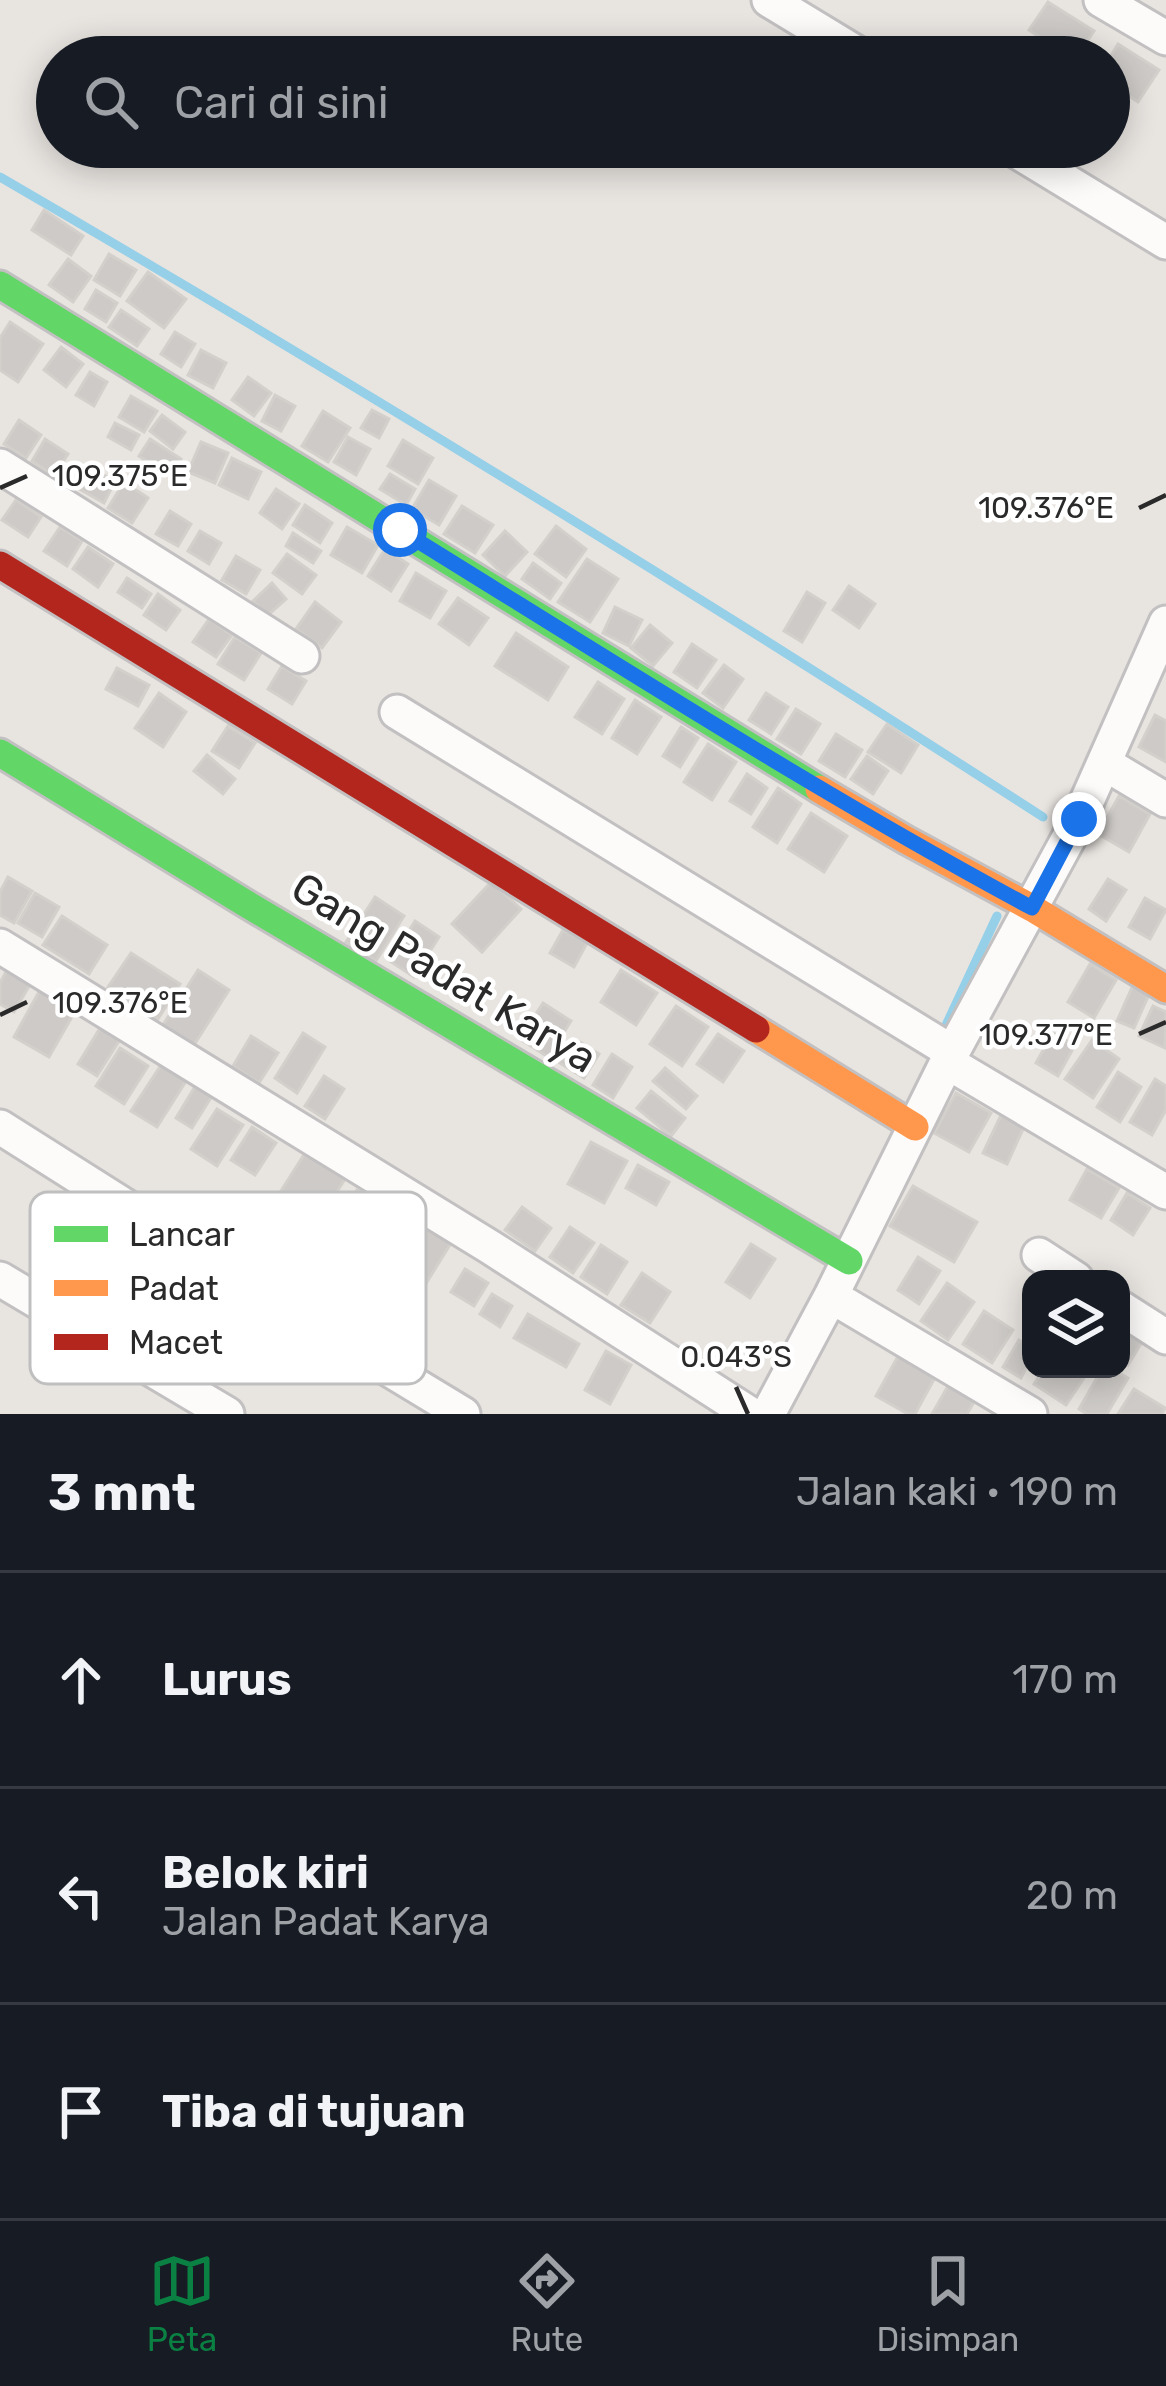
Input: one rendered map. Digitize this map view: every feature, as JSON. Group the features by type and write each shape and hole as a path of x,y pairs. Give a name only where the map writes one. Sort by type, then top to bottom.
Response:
{"street":[{"path":"769,0 828,36"},
{"path":"1101,0 1166,38"},
{"path":"1044,168 1166,242"},
{"path":"2,290 769,759 1166,988"},
{"path":"0,466 302,656"},
{"path":"0,566 915,1127"},
{"path":"768,1414 950,1057 1079,819 1166,623"},
{"path":"397,712 1166,1192"},
{"name":"Gang Padat Karya","path":"0,753 849,1261"},
{"path":"1104,763 1166,800"},
{"path":"0,946 400,1192"},
{"path":"0,1127 103,1192"},
{"path":"426,1208 750,1414"},
{"path":"1039,1255 1062,1270"},
{"path":"0,1279 30,1297"},
{"path":"832,1296 1030,1414"},
{"path":"1130,1314 1166,1337"},
{"path":"177,1384 227,1414"},
{"path":"413,1384 463,1414"}],"building":[{"path":"1048,2 1094,31 1091,36 1038,36 1029,30"},
{"path":"1130,52 1159,70 1138,102 1130,97"},
{"path":"44,210 83,236 71,255 32,230"},
{"path":"109,254 136,270 120,296 94,280"},
{"path":"68,259 91,276 73,302 49,285"},
{"path":"148,272 186,299 164,328 127,301"},
{"path":"96,290 117,303 106,322 85,309"},
{"path":"121,310 149,329 137,346 109,327"},
{"path":"10,322 43,344 18,382 0,370 0,338"},
{"path":"175,332 195,344 181,367 161,354"},
{"path":"61,347 83,364 66,387 44,370"},
{"path":"201,350 226,363 213,388 188,375"},
{"path":"90,372 107,382 94,406 76,395"},
{"path":"248,377 271,393 254,416 232,400"},
{"path":"275,395 295,406 281,431 262,421"},
{"path":"131,396 157,411 144,432 119,417"},
{"path":"372,410 389,419 379,438 361,428"},
{"path":"323,411 350,428 328,462 302,446"},
{"path":"162,415 185,432 173,449 150,431"},
{"path":"19,420 41,435 26,458 4,444"},
{"path":"115,423 139,435 131,450 108,437"},
{"path":"348,437 370,449 356,475 334,462"},
{"path":"45,439 68,454 54,476 32,461"},
{"path":"150,439 181,459 170,476 139,456"},
{"path":"403,440 433,458 418,484 388,466"},
{"path":"201,442 228,453 215,483 188,472"},
{"path":"232,458 261,472 248,499 219,485"},
{"path":"92,469 115,481 104,503 81,490"},
{"path":"390,474 415,489 406,505 380,489"},
{"path":"429,480 456,496 439,525 412,509"},
{"path":"124,482 148,498 132,523 108,508"},
{"path":"276,489 299,504 282,529 260,513"},
{"path":"16,500 41,517 28,537 2,520"},
{"path":"305,505 332,523 320,543 293,525"},
{"path":"462,506 493,525 475,553 444,534"},
{"path":"170,511 191,524 178,546 156,534"},
{"path":"556,526 586,549 566,577 535,554"},
{"path":"60,527 82,541 67,566 44,551"},
{"path":"347,527 378,545 362,573 331,555"},
{"path":"200,531 221,543 209,564 188,551"},
{"path":"505,531 527,552 505,576 483,555"},
{"path":"293,533 321,551 313,563 286,546"},
{"path":"88,547 113,564 98,587 73,569"},
{"path":"385,549 408,564 391,591 368,576"},
{"path":"287,554 316,575 302,594 273,573"},
{"path":"236,556 260,570 246,594 222,580"},
{"path":"587,559 618,579 590,622 558,602"},
{"path":"533,563 561,583 550,599 522,579"},
{"path":"416,573 446,591 430,618 400,601"},
{"path":"127,578 151,594 142,608 118,592"},
{"path":"272,583 286,599 267,616 253,601"},
{"path":"849,586 875,604 859,628 833,610"},
{"path":"807,592 825,603 802,642 784,631"},
{"path":"158,594 180,610 166,630 144,615"},
{"path":"458,598 488,618 469,645 439,624"},
{"path":"315,602 341,622 322,648 296,629"},
{"path":"615,607 642,620 629,646 603,633"},
{"path":"209,619 232,635 216,657 193,642"},
{"path":"650,625 672,643 653,666 631,648"},
{"path":"516,633 568,667 548,700 495,666"},
{"path":"235,637 261,653 244,680 218,664"},
{"path":"692,644 716,660 697,688 674,672"},
{"path":"724,665 743,679 723,708 703,693"},
{"path":"282,666 306,681 292,704 268,689"},
{"path":"117,668 149,685 138,706 106,689"},
{"path":"598,682 624,699 602,734 575,717"},
{"path":"159,693 186,712 163,747 135,728"},
{"path":"766,693 788,707 771,734 749,720"},
{"path":"635,700 661,717 637,754 612,738"},
{"path":"796,709 820,724 801,754 777,739"},
{"path":"1155,715 1166,721 1166,762 1139,747"},
{"path":"887,724 918,745 901,773 868,752"},
{"path":"228,726 255,743 239,768 212,751"},
{"path":"681,727 698,738 680,767 663,756"},
{"path":"836,734 862,750 845,777 819,761"},
{"path":"708,744 736,762 712,800 684,782"},
{"path":"207,755 235,779 223,794 194,771"},
{"path":"867,756 888,771 873,794 851,779"},
{"path":"747,774 767,788 751,814 730,801"},
{"path":"778,788 801,804 777,843 753,827"},
{"path":"1119,796 1150,814 1129,852 1098,834"},
{"path":"811,813 847,836 824,872 788,849"},
{"path":"8,877 32,891 14,923 0,915 0,892"},
{"path":"1108,879 1126,890 1106,921 1089,909"},
{"path":"491,882 521,909 482,952 452,924"},
{"path":"35,893 59,907 42,937 18,923"},
{"path":"375,897 404,916 376,961 346,942"},
{"path":"1145,898 1166,910 1150,939 1129,927"},
{"path":"62,916 107,945 89,974 43,945"},
{"path":"415,921 439,937 414,977 390,961"},
{"path":"563,930 587,943 574,967 550,953"},
{"path":"131,953 180,984 158,1019 108,987"},
{"path":"1090,964 1116,980 1094,1018 1068,1002"},
{"path":"8,968 32,981 14,1012 0,1004 0,983"},
{"path":"198,970 229,990 194,1045 163,1025"},
{"path":"621,970 657,993 636,1025 601,1002"},
{"path":"45,981 81,1001 49,1057 14,1037"},
{"path":"1134,983 1151,990 1134,1028 1117,1021"},
{"path":"543,1003 571,1021 548,1057 520,1039"},
{"path":"676,1006 708,1027 682,1066 650,1044"},
{"path":"1153,1006 1166,1012 1165,1048 1139,1036"},
{"path":"102,1025 121,1038 97,1076 78,1064"},
{"path":"303,1033 325,1047 297,1093 275,1078"},
{"path":"1053,1033 1075,1045 1058,1076 1036,1063"},
{"path":"718,1034 744,1051 723,1082 697,1064"},
{"path":"251,1036 278,1053 259,1083 233,1066"},
{"path":"575,1039 599,1054 584,1078 560,1063"},
{"path":"1092,1040 1119,1059 1093,1098 1065,1079"},
{"path":"120,1048 148,1066 124,1104 96,1086"},
{"path":"612,1054 632,1067 613,1098 593,1085"},
{"path":"163,1062 188,1078 157,1127 131,1111"},
{"path":"665,1068 697,1096 686,1109 653,1081"},
{"path":"1118,1072 1141,1087 1120,1122 1097,1107"},
{"path":"324,1076 344,1089 325,1119 305,1106"},
{"path":"1155,1079 1166,1086 1166,1110 1152,1135 1130,1122"},
{"path":"196,1085 212,1096 192,1128 176,1118"},
{"path":"651,1091 685,1118 671,1136 637,1108"},
{"path":"956,1093 991,1113 969,1152 934,1133"},
{"path":"217,1109 243,1125 217,1166 191,1149"},
{"path":"1001,1115 1024,1127 1007,1164 983,1153"},
{"path":"252,1127 276,1143 255,1175 231,1160"},
{"path":"591,1142 627,1161 604,1203 568,1184"},
{"path":"305,1153 345,1179 337,1192 280,1192"},
{"path":"638,1165 669,1182 656,1205 626,1188"},
{"path":"1087,1169 1119,1188 1101,1218 1070,1200"},
{"path":"913,1186 977,1222 954,1262 890,1226"},
{"path":"1127,1193 1150,1208 1133,1235 1111,1220"},
{"path":"522,1207 551,1228 535,1251 505,1230"},
{"path":"428,1217 456,1235 426,1284"},
{"path":"570,1227 594,1243 573,1273 550,1257"},
{"path":"751,1244 775,1259 750,1298 726,1282"},
{"path":"601,1245 627,1262 607,1294 581,1277"},
{"path":"918,1257 940,1271 919,1304 898,1290"},
{"path":"465,1269 488,1283 474,1306 451,1292"},
{"path":"642,1273 670,1292 650,1323 621,1305"},
{"path":"947,1283 974,1302 948,1340 921,1321"},
{"path":"492,1294 512,1306 500,1327 480,1314"},
{"path":"984,1311 1013,1330 992,1363 963,1344"},
{"path":"528,1314 579,1344 566,1367 514,1338"},
{"path":"1130,1334 1142,1342 1130,1362"},
{"path":"1019,1340 1022,1342 1021,1378 1003,1367"},
{"path":"606,1351 631,1365 610,1404 585,1390"},
{"path":"901,1351 938,1372 915,1414 876,1396"},
{"path":"1038,1378 1084,1378 1066,1405 1034,1384"},
{"path":"1097,1378 1128,1378 1107,1414 1079,1409"},
{"path":"952,1379 978,1395 967,1414 932,1414"},
{"path":"1134,1389 1165,1408 1162,1414 1118,1414"}],"waterway":[{"path":"0,177 525,491 1043,817"},
{"path":"940,1038 997,916"}],"traffic: fast":[{"path":"0,285 819,789"},
{"path":"0,753 849,1261"}],"traffic: slow":[{"path":"819,789 1166,989"},
{"path":"756,1029 915,1127"}],"traffic: jam":[{"path":"0,565 756,1029"}],"route":[{"path":"400,530 769,759 1032,908 1079,819"}]}
